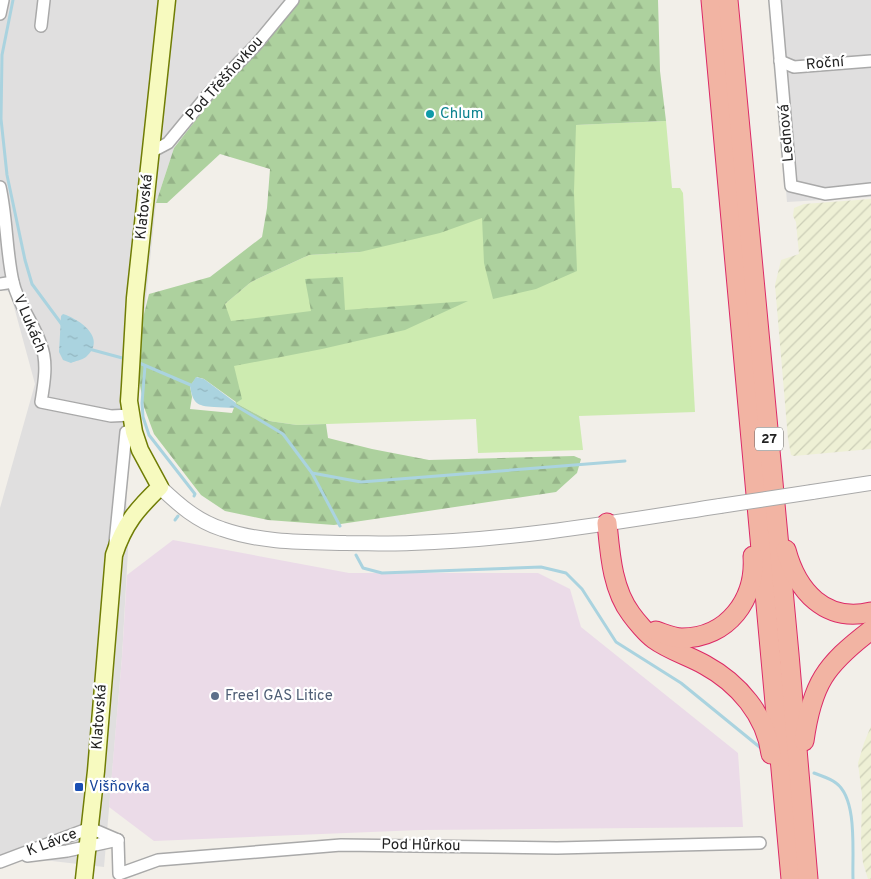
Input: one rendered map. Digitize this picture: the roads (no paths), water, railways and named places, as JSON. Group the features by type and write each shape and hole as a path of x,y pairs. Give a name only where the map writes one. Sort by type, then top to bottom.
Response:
{"highway":[{"name":"27","path":"711,0 792,879"},
{"name":"27","path":"728,0 808,879"},
{"path":"761,360 772,394 786,551 796,578 802,588 822,606 848,614 871,612"},
{"path":"645,629 675,637 694,637 718,630 736,615 748,594 753,571 750,518 755,481"},
{"path":"607,523 614,570 620,594 631,614 654,639 720,674 742,692 758,716 770,748 778,830 788,849"},
{"path":"802,808 807,792 803,748 808,711 818,684 833,663 871,630"}],"main road":[{"name":"Klatovská","path":"84,879 114,554 130,519 160,487 140,450 129,401 135,298 166,0"}],"street":[{"path":"0,14 4,0"},
{"path":"41,26 44,0"},
{"name":"Pod Třešňovkou","path":"151,152 168,143 210,92 255,46 293,0"},
{"name":"Lednová","path":"775,0 791,186 825,194 871,189"},
{"name":"Roční","path":"780,62 794,67 871,61"},
{"name":"V Lukách","path":"0,187 13,282 22,307 42,346 45,361 42,402 111,416 131,415"},
{"path":"0,284 13,282"},
{"name":"Klatovská","path":"114,554 126,432"},
{"path":"160,487 187,511 212,525 248,536 281,540 413,543 484,538 607,523 871,483"},
{"path":"90,828 118,840"},
{"name":"K Lávce","path":"0,862 90,828"},
{"path":"87,846 118,840"},
{"name":"Pod Hůrkou","path":"118,840 119,874 158,860 341,845 557,848 760,843"},
{"name":"K Lávce","path":"15,857 42,855 87,846"}],"water":[{"path":"63,314 83,325 93,336 92,350 83,359 71,363 63,360 59,352 61,316"},
{"path":"196,377 204,379 236,403 234,408 208,407 196,402 192,396 190,386"}],"waterway":[{"path":"13,0 2,55 1,119 7,175 32,284 63,326"},
{"path":"89,349 126,359"},
{"path":"137,362 193,386"},
{"path":"145,366 142,403 143,417 149,435 195,494 194,496"},
{"path":"233,404 283,434 312,473 340,526"},
{"path":"312,473 361,482 625,461"},
{"path":"175,520 178,516"},
{"path":"356,555 363,568 382,573 541,567 566,573 582,589 616,642 681,683 762,749"},
{"path":"814,773 836,783 848,801 853,841 853,879"}],"place":[{"name":"Chlum","path":"430,114"},
{"name":"Free1 GAS Litice","path":"215,696"},
{"name":"Višňovka","path":"79,787"}]}
